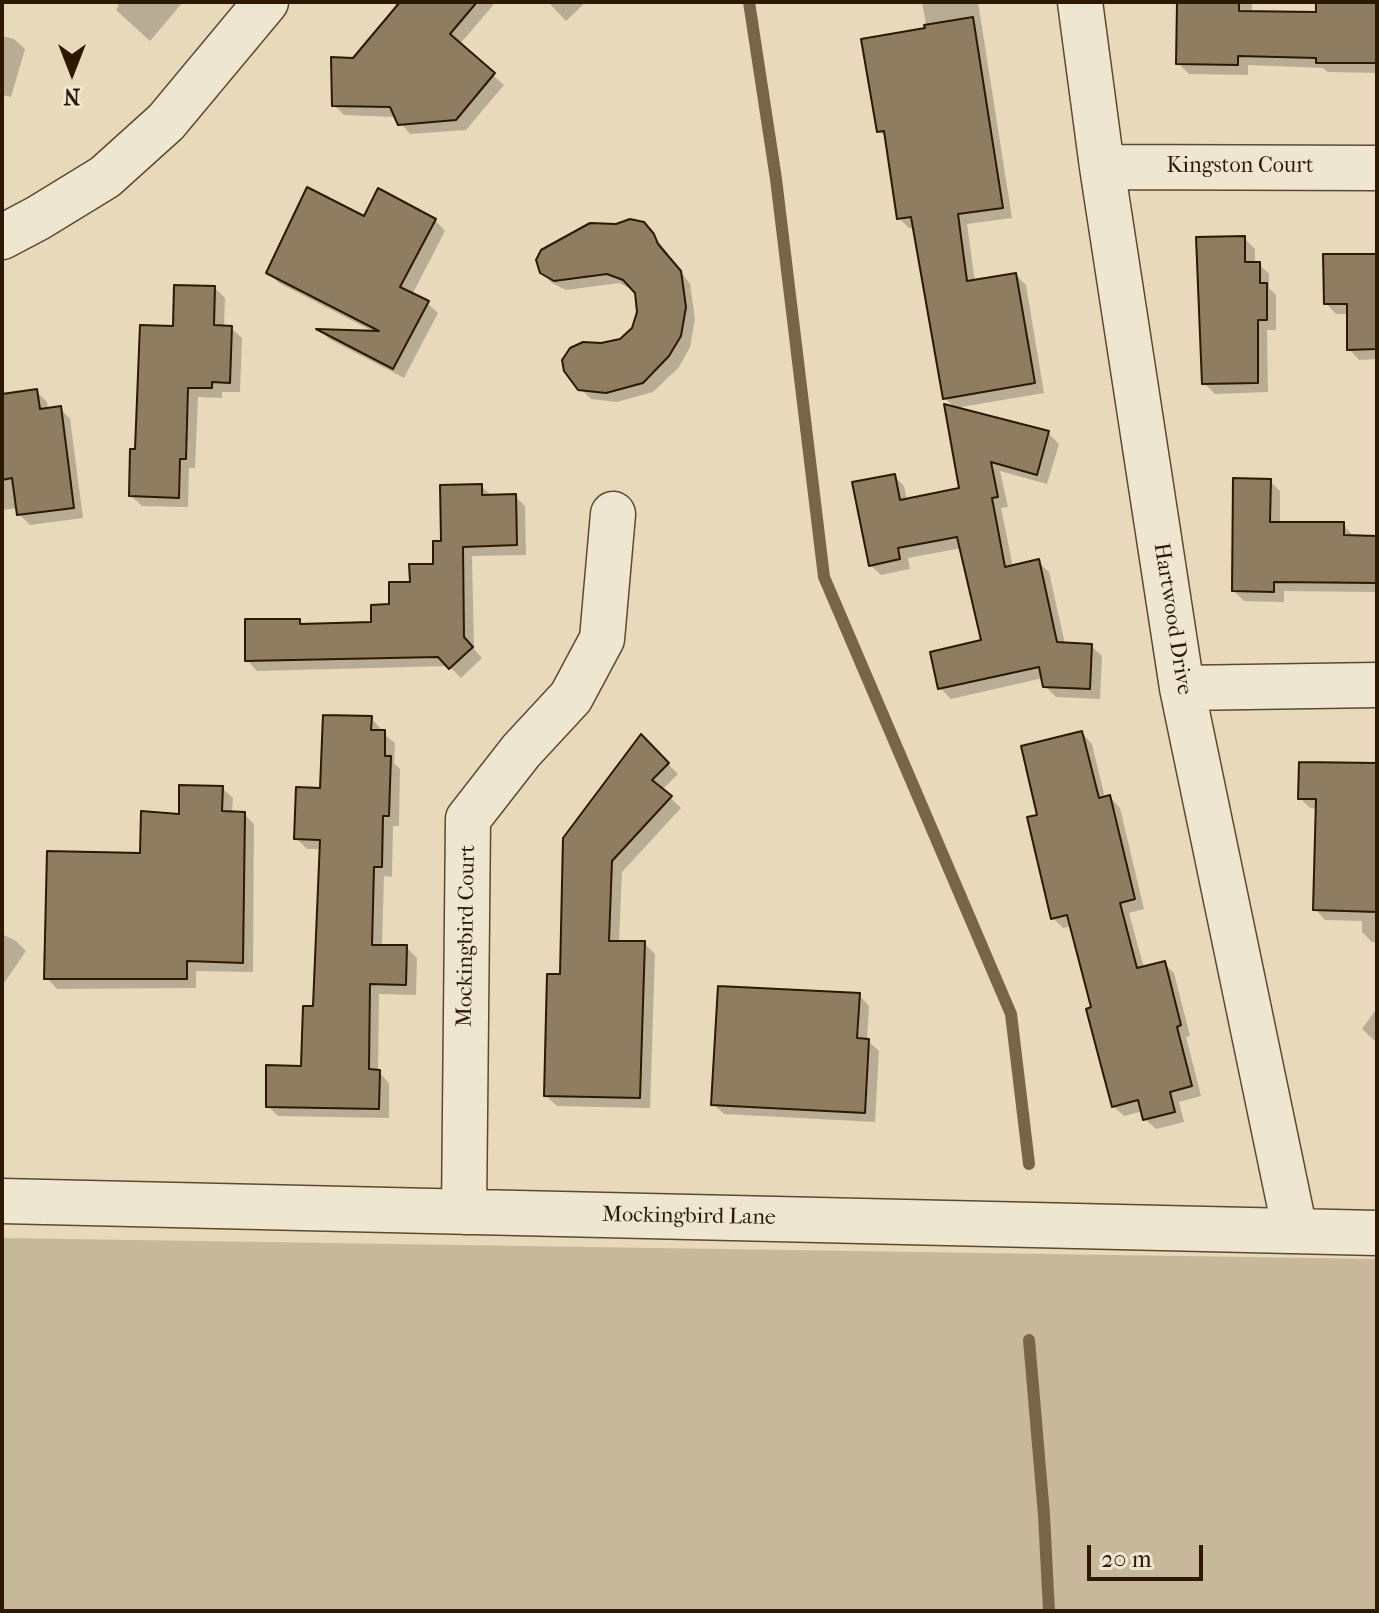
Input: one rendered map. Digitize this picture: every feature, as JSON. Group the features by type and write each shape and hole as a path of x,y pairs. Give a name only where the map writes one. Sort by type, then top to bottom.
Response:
{"street":[{"path":"2,237 105,177 166,122 266,2"},
{"name":"Hartwood Drive","path":"1080,2 1102,167 1182,688 1295,1231"},
{"name":"Kingston Court","path":"1102,167 1377,168"},
{"name":"Mockingbird Court","path":"464,1212 468,819 521,751 571,697 602,639 613,514"},
{"path":"1182,688 1377,685"},
{"name":"Mockingbird Lane","path":"2,1201 1377,1233"}],"shaded area":[{"path":"2,1238 1377,1259 1377,1611 2,1611"}],"building":[{"path":"400,2 477,2 450,34 495,73 456,120 398,125 390,107 332,106 331,57 353,58"},
{"path":"1177,2 1239,2 1239,11 1316,12 1316,2 1377,2 1377,63 1316,63 1316,58 1238,56 1238,65 1176,64"},
{"path":"973,17 1003,208 958,214 967,281 1016,273 1035,383 943,399 911,217 897,219 884,131 877,132 861,39"},
{"path":"307,187 364,216 378,188 436,219 400,287 429,301 393,369 316,329 379,331 266,273"},
{"path":"630,219 644,222 681,271 686,307 681,336 669,356 643,383 606,393 578,390 564,371 562,360 570,348 583,342 601,343 620,339 632,328 637,312 635,293 623,280 607,274 554,281 540,273 536,260 541,250 590,223 616,224"},
{"path":"1245,236 1245,262 1260,262 1260,283 1267,283 1267,320 1258,320 1258,383 1202,384 1196,237"},
{"path":"1323,254 1377,254 1377,349 1347,350 1347,304 1324,304"},
{"path":"174,285 215,286 214,325 232,326 230,383 212,382 212,388 188,388 186,459 180,459 179,498 129,496 130,449 135,449 140,325 173,326"},
{"path":"37,389 40,409 61,406 74,508 17,515 12,478 2,480 2,394"},
{"path":"944,404 1049,431 1037,475 991,462 998,497 992,498 1005,567 1039,559 1057,642 1092,644 1090,689 1043,687 1039,667 938,689 930,652 981,640 957,537 898,548 900,559 869,566 852,482 895,474 900,500 959,488"},
{"path":"1233,478 1271,479 1270,522 1344,522 1344,535 1377,536 1377,583 1274,582 1274,592 1232,591"},
{"path":"482,484 482,495 516,494 517,545 463,547 464,637 473,647 449,669 438,657 245,661 245,619 300,619 300,624 371,622 371,605 389,604 389,582 410,582 409,564 433,564 433,541 441,541 440,485"},
{"path":"323,715 372,716 371,730 385,730 385,756 391,756 389,816 383,816 382,867 374,867 372,945 407,945 406,985 370,984 369,1069 380,1070 379,1109 266,1107 266,1065 301,1066 303,1006 313,1006 320,840 294,839 296,787 320,788"},
{"path":"1082,731 1099,798 1110,795 1135,899 1120,903 1137,968 1165,961 1192,1086 1170,1092 1175,1112 1143,1120 1138,1100 1112,1107 1086,1009 1091,1007 1067,915 1051,919 1027,817 1037,815 1021,746"},
{"path":"641,734 669,763 652,780 672,796 612,861 609,941 645,941 640,1098 544,1096 547,974 560,974 563,838"},
{"path":"1299,762 1377,763 1377,912 1313,910 1316,799 1298,799"},
{"path":"179,785 223,786 222,811 245,812 243,963 187,961 187,979 44,979 47,851 140,853 141,811 179,814"},
{"path":"718,986 860,993 857,1038 869,1039 865,1113 711,1105"}],"waterway":[{"path":"749,2 776,179 824,577 1011,1014 1029,1164"},
{"path":"1029,1340 1049,1611"}]}
